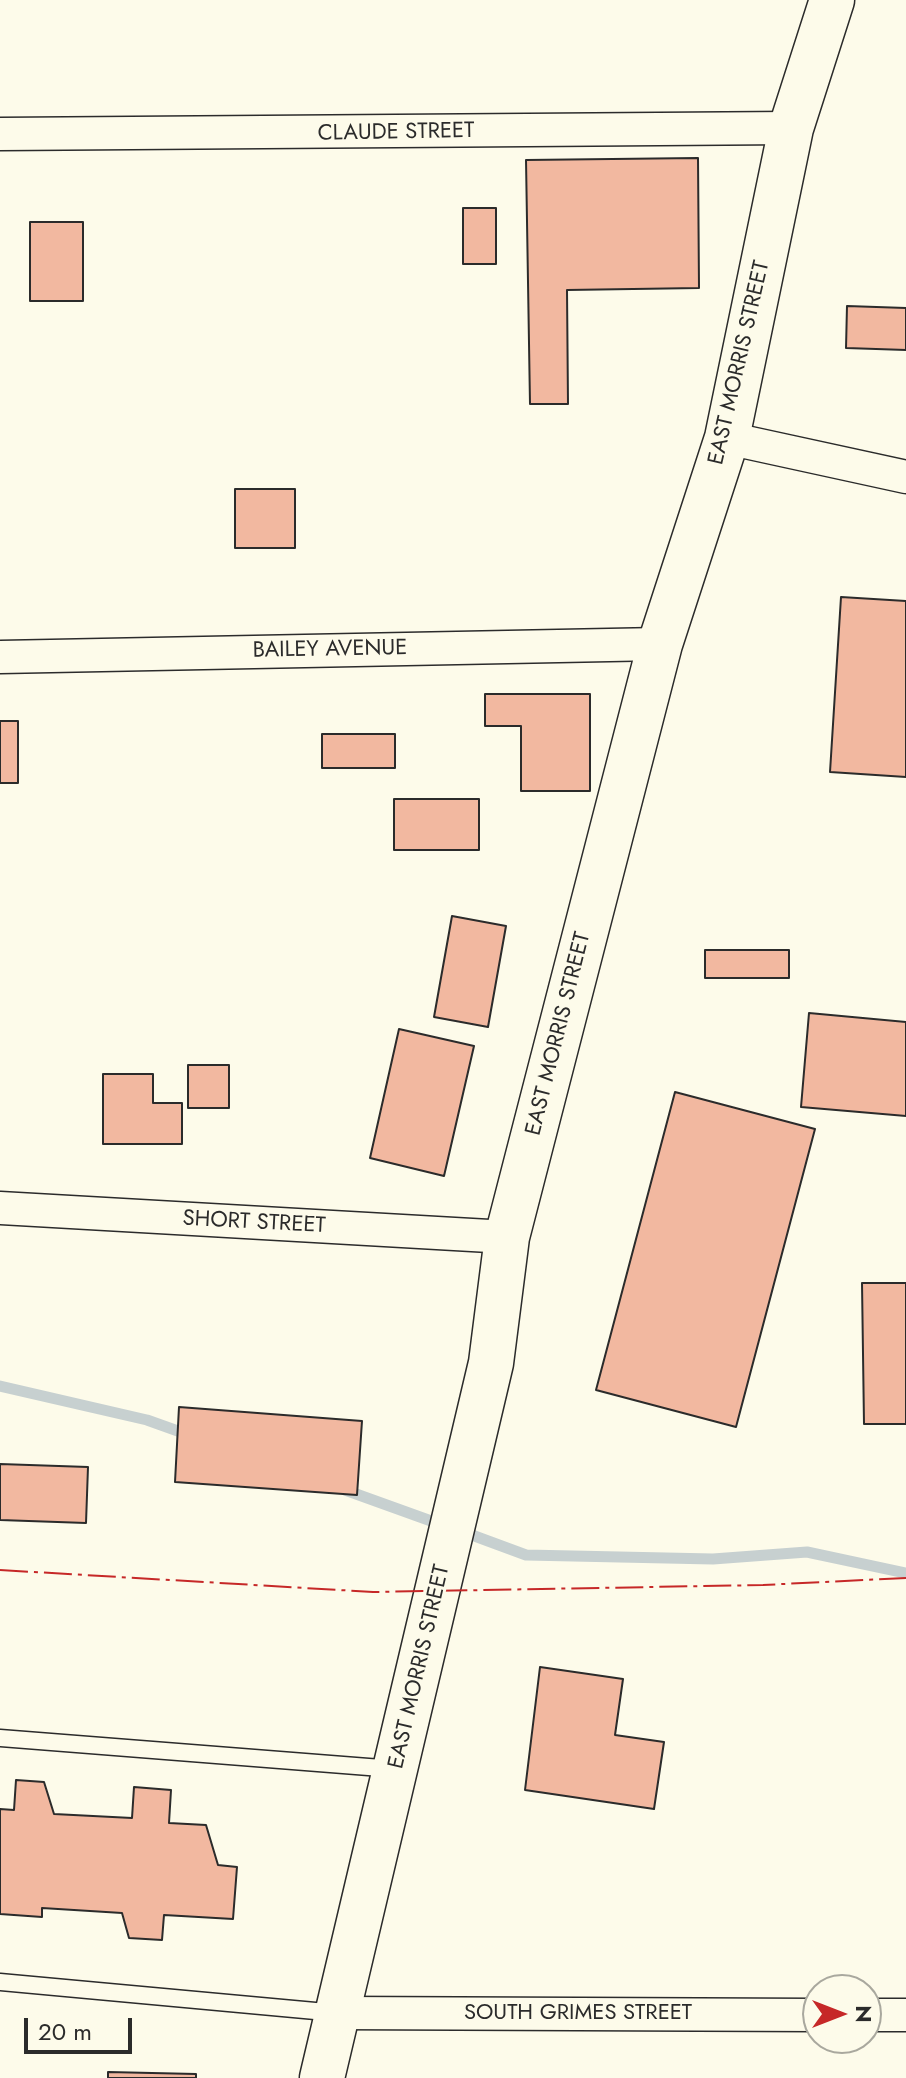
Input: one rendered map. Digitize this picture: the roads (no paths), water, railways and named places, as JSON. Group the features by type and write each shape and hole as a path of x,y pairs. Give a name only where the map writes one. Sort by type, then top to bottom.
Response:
{"main road":[{"name":"EAST MORRIS STREET","path":"322,2078 491,1363 507,1237 660,644 727,438 791,128 832,0"}],"street":[{"name":"CLAUDE STREET","path":"0,134 791,128"},
{"path":"727,438 906,477"},
{"name":"BAILEY AVENUE","path":"0,657 660,644"},
{"name":"SHORT STREET","path":"0,1208 507,1237"},
{"name":"SOUTH GRIMES STREET","path":"338,2013 802,2015"},
{"path":"882,2015 906,2015"}],"lane":[{"path":"0,1738 395,1769"},
{"path":"0,1982 338,2013"}],"waterway":[{"path":"0,1386 147,1420 189,1435"},
{"path":"345,1490 445,1526"},
{"path":"461,1531 526,1555 713,1559 807,1552 906,1573"}]}
